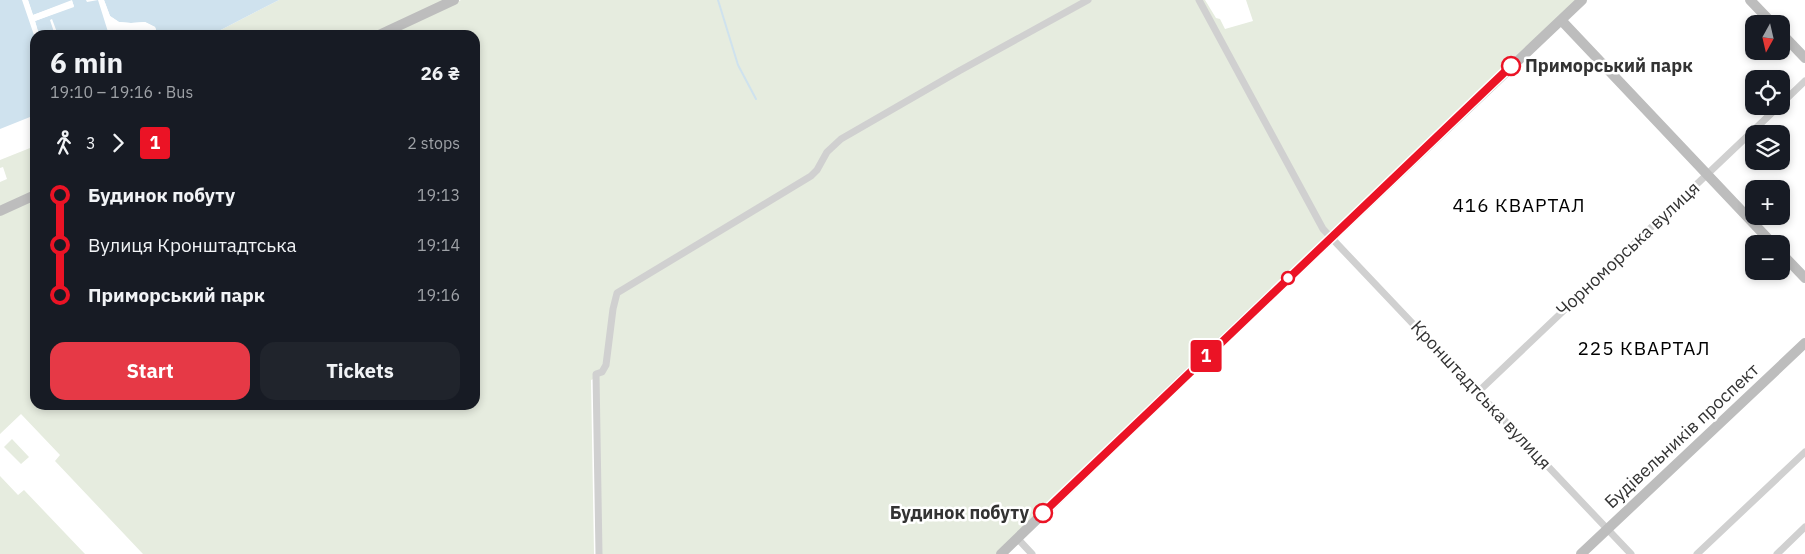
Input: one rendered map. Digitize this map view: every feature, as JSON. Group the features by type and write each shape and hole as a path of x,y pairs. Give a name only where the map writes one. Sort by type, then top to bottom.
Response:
{"main road":[{"path":"390,30 454,0"},
{"path":"1001,554 1582,0"},
{"path":"1750,0 1764,15"},
{"path":"1561,20 1765,235"},
{"path":"1790,42 1805,58"},
{"path":"0,211 30,197"},
{"path":"1790,262 1805,278"},
{"name":"Будівельників проспект","path":"1581,554 1805,343"}],"street":[{"path":"599,554 596,374 602,372 606,365 613,309 617,293 811,176 816,172 827,152 841,139 1088,0"},
{"name":"Кронштадтська вулиця","path":"1198,0 1323,228 1631,554"},
{"name":"Чорноморська вулиця","path":"1790,95 1805,81"},
{"name":"Чорноморська вулиця","path":"1478,392 1769,115"},
{"path":"1697,554 1805,452"},
{"path":"1777,554 1805,527"},
{"path":"1017,538 1032,554"}],"shaded area":[{"path":"279,0 445,0 381,30 221,30"},
{"path":"461,0 1205,0 1216,18 1220,19 1225,29 1253,21 1246,0 1583,0 996,554 600,554 596,378 591,380 594,554 143,554 55,461 60,455 21,414 0,434 0,215 30,201 30,410 480,410 480,30 399,30"},
{"path":"30,148 30,193 0,207 0,182 7,179 3,167 0,168 0,160"},
{"path":"12,439 29,457 21,464 4,447"},
{"path":"0,476 18,495 24,490 85,554 0,554"}],"water":[{"path":"0,0 22,0 32,30 30,30 30,117 0,129"},
{"path":"28,0 86,0 87,2 98,0 107,30 56,30 52,19 50,20 53,30 38,30 35,21 74,6 72,1 33,15"},
{"path":"104,0 279,0 221,30 156,30 155,27 145,22 119,22 110,16"}],"pier":[{"path":"25,0 28,0 33,15 72,0 74,7 35,21 38,30 35,30 33,19 71,4 32,17"},
{"path":"102,0 104,0 110,16 119,22 145,22 155,27 156,30 145,24 118,25 107,17"}],"waterway":[{"path":"718,0 738,65 756,99"}],"bus line":[{"name":"1","path":"1043,513 1511,66"}],"place":[{"name":"Приморський парк","path":"1511,66"},
{"name":"Будинок побуту","path":"1043,513"}],"district":[{"name":"416 КВАРТАЛ","path":"1519,205"},
{"name":"225 КВАРТАЛ","path":"1644,348"}]}
